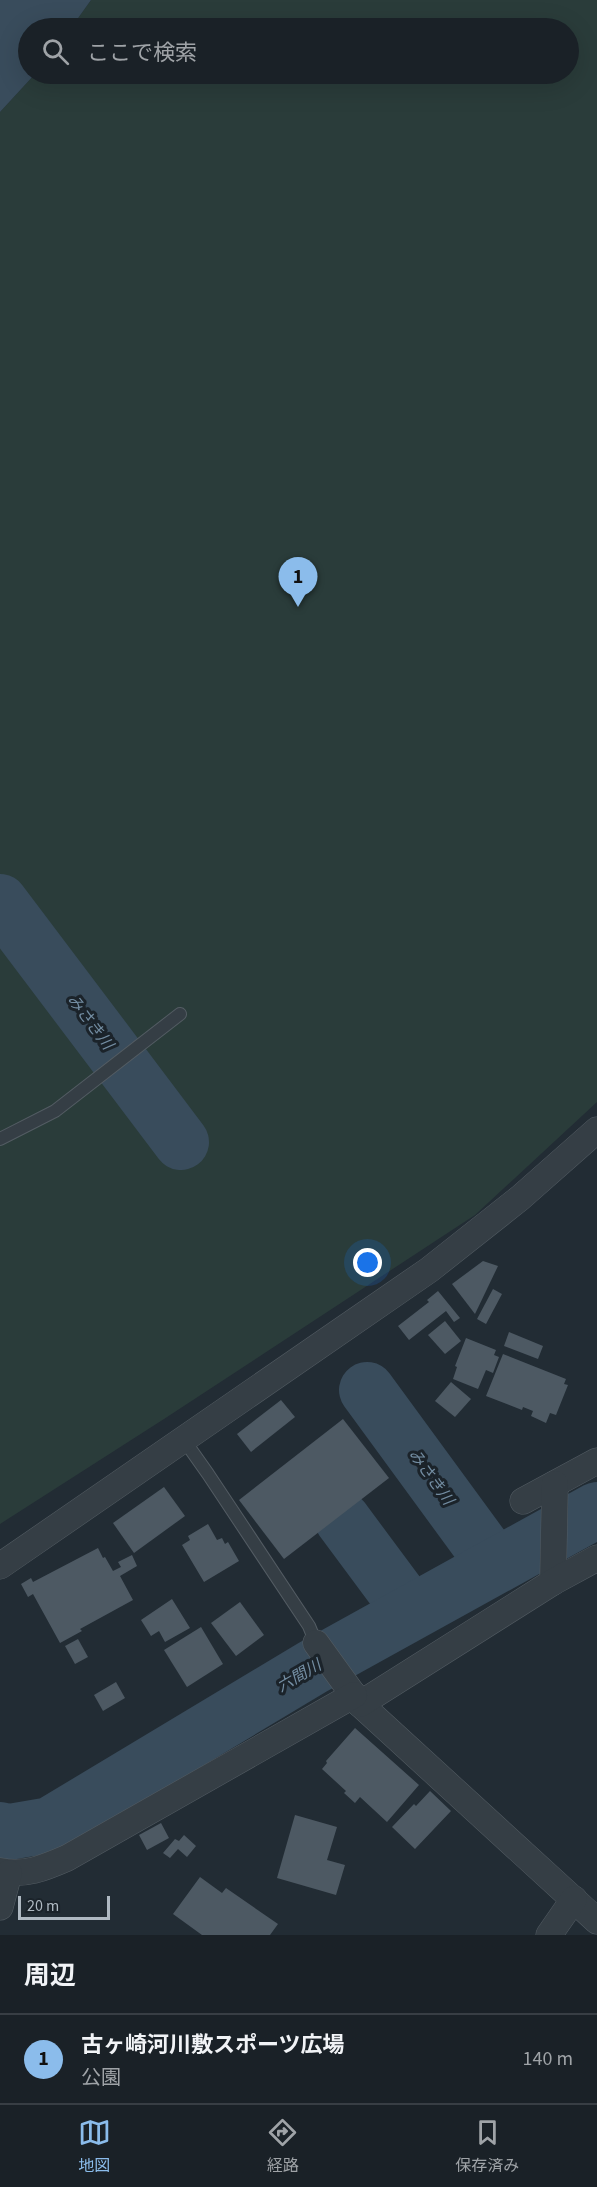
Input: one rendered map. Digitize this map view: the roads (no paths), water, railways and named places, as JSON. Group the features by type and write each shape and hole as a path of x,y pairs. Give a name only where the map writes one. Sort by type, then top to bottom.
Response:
{"street":[{"path":"0,1566 429,1270 520,1198 597,1130"},
{"path":"523,1501 597,1461"},
{"path":"554,1582 555,1484"},
{"path":"0,1907 5,1872 37,1871 67,1858 357,1699 597,1558"},
{"path":"316,1643 357,1699 597,1921"},
{"path":"549,1935 574,1899"}],"lane":[{"path":"0,1139 55,1111 180,1014"},
{"path":"184,1440 309,1626 316,1643"}],"water":[{"path":"0,0 91,0 78,18 18,18 18,84 26,84 0,112"}],"waterway":[{"name":"みさき川","path":"0,902 181,1142"},
{"name":"みさき川","path":"367,1390 495,1565"},
{"name":"六間川","path":"0,1830 9,1832 50,1825 313,1667 597,1510"},
{"path":"342,1519 411,1612"}],"place":[{"name":"古ヶ崎河川敷スポーツ広場","path":"298,607"}]}
